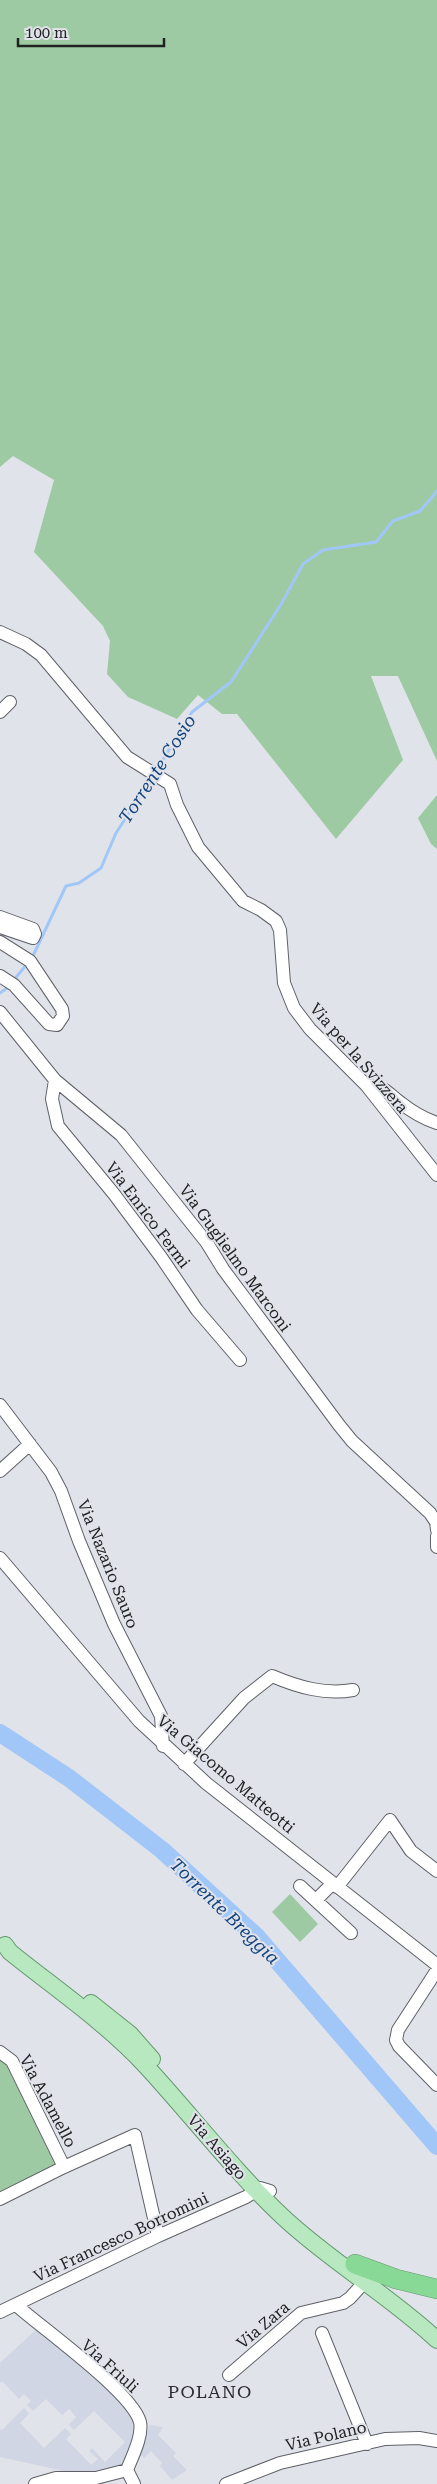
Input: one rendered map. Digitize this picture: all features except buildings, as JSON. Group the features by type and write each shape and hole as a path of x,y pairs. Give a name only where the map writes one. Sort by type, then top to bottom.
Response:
{"highway":[{"path":"355,2264 396,2279 437,2289"}],"main road":[{"name":"Via Asiago","path":"2,1943 10,1952 119,2040 145,2065 300,2231 437,2327"},
{"name":"Via Asiago","path":"263,2191 355,2264 368,2279 437,2340"}],"street":[{"name":"Via per la Svizzera","path":"0,632 26,644 51,665 88,714 128,757 143,768 162,777 170,784 177,805 198,847 243,900 276,921 280,930 284,983 294,1008 310,1029 366,1085 437,1175"},
{"path":"0,712 10,702"},
{"path":"0,917 33,929 35,934 33,938 0,927"},
{"path":"0,942 33,965 62,1009 63,1016 57,1025 49,1024 8,980"},
{"name":"Via Guglielmo Marconi","path":"0,1012 55,1080 121,1135 207,1243 222,1269 339,1426 352,1441 430,1512 437,1530"},
{"name":"Via Enrico Fermi","path":"55,1080 52,1099 54,1113 58,1126 64,1136 114,1194 162,1257 197,1310 240,1360"},
{"path":"366,1085 388,1090 400,1102 437,1123"},
{"name":"Via Nazario Sauro","path":"0,1405 51,1472 61,1491 114,1624 161,1716 163,1746"},
{"path":"0,1471 30,1444"},
{"path":"437,1536 437,1547"},
{"name":"Via Giacomo Matteotti","path":"0,1558 139,1721 163,1746 437,1965"},
{"path":"184,1764 240,1703 272,1676 305,1689 341,1692 353,1690"},
{"path":"316,1900 335,1885 390,1820 411,1851 437,1871"},
{"path":"300,1886 350,1933"},
{"path":"437,1970 398,2030 396,2040 399,2046 437,2085"},
{"name":"Via Adamello","path":"0,2052 12,2061 64,2167"},
{"name":"Via Adamello","path":"0,2199 135,2135 158,2236"},
{"name":"Via Francesco Borromini","path":"0,2312 158,2236 263,2191"},
{"name":"Via Zara","path":"230,2375 286,2323 301,2313 343,2303 368,2279"},
{"name":"Via Friuli","path":"16,2305 120,2392 136,2414 140,2424 139,2435 127,2470"},
{"path":"322,2333 367,2444"},
{"name":"Via Polano","path":"226,2484 280,2463 385,2439 419,2438 437,2441"},
{"path":"35,2484 56,2478 96,2478 127,2470 134,2484"}],"shaded area":[{"path":"40,2326 121,2392 141,2424 127,2470 96,2478 0,2457 0,2429 2,2430 24,2408 29,2414 20,2423 44,2448 65,2428 71,2434 66,2439 91,2465 98,2459 89,2451 92,2448 105,2462 125,2442 94,2411 74,2430 69,2425 76,2417 69,2409 62,2415 46,2399 33,2411 27,2405 31,2401 24,2394 19,2399 2,2381 0,2383 0,2363"},
{"path":"150,2425 163,2427 158,2435 176,2453 173,2456 187,2470 172,2480 160,2466 162,2463 151,2451 144,2458 138,2453"}],"green space":[{"path":"0,0 437,0 437,761 398,676 371,676 403,760 336,839 237,714 222,714 198,695 177,719 128,697 107,674 110,641 103,626 34,552 54,480 13,456 0,467"},
{"path":"437,795 437,849 431,844 418,818"},
{"path":"290,1894 318,1924 300,1942 272,1912"},
{"path":"0,2057 10,2062 62,2168 0,2195"}],"waterway":[{"name":"Torrente Cosio","path":"156,771 192,712 231,682 280,606 303,564 323,550 376,542 393,521 420,511 437,491"},
{"name":"Torrente Cosio","path":"32,958 66,886 79,883 101,868 116,833 153,776"},
{"name":"Torrente Cosio","path":"13,981 27,964"},
{"name":"Torrente Cosio","path":"0,993 10,986"},
{"name":"Torrente Breggia","path":"0,1733 69,1778 162,1850 257,1937 437,2146"}],"district":[{"name":"POLANO","path":"210,2391"}]}
